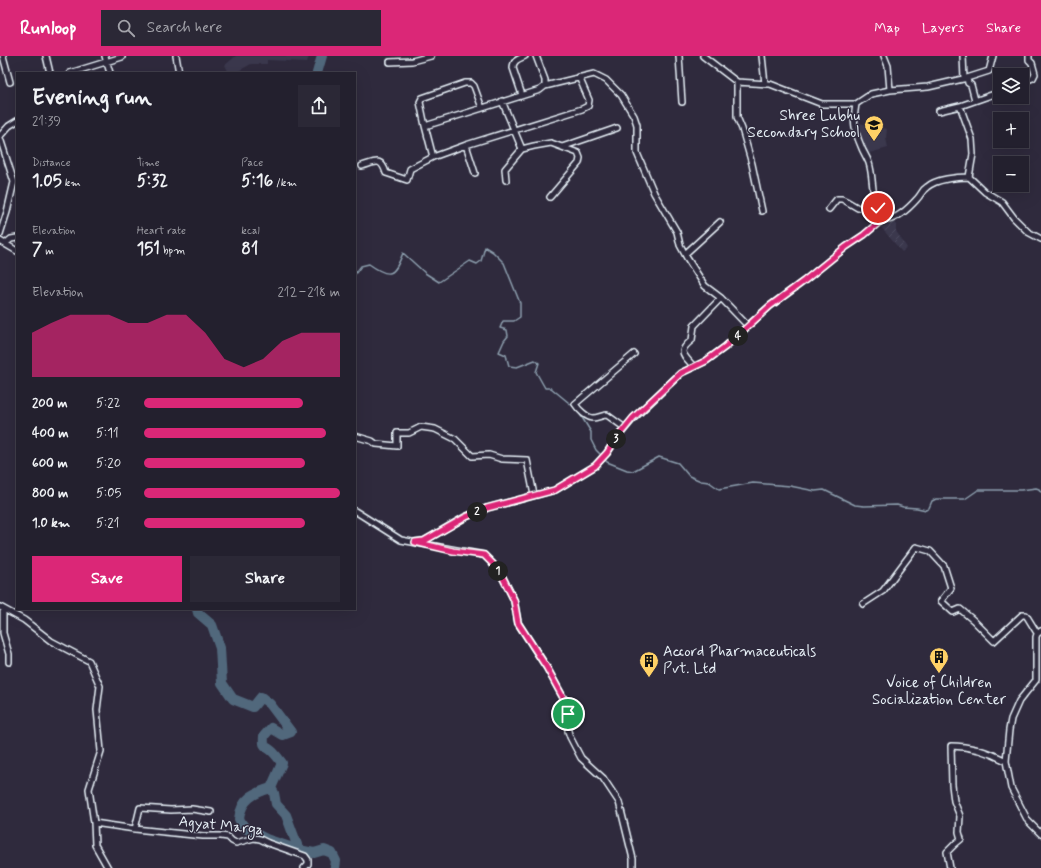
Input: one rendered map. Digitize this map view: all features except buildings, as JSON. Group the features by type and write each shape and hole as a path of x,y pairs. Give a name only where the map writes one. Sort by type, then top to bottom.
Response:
{"street":[{"path":"3,56 10,82"},
{"path":"46,56 50,72"},
{"path":"176,56 179,72"},
{"path":"390,62 412,61 431,56"},
{"path":"522,95 513,65 517,59 525,56"},
{"path":"536,56 545,80 545,86"},
{"path":"680,56 682,102"},
{"path":"703,56 737,82 770,84 822,104 856,104 871,94 890,90 928,87 965,79 989,71 993,56"},
{"path":"762,56 765,84"},
{"path":"884,56 888,66 890,90"},
{"path":"963,56 965,79 971,85 975,100"},
{"path":"1029,56 1029,60 1036,74 1029,79"},
{"path":"73,72 106,59 122,57"},
{"path":"106,59 110,72"},
{"path":"425,126 540,90 545,86 579,77 594,74 606,80 621,95 634,116 637,125 637,153 654,193 677,232 684,254 705,286 721,298 748,326"},
{"path":"362,166 381,162 384,166 386,174 407,180 410,169 432,157 582,109 588,106 589,100 579,77"},
{"path":"737,82 737,118 742,128 752,164 762,211"},
{"path":"432,157 420,102 422,98 466,83 471,83 474,86 482,108"},
{"path":"939,111 960,106 993,94"},
{"path":"502,101 522,149"},
{"path":"856,104 853,119 855,129 869,162 874,198 884,218 887,220 895,218 918,198 922,191 928,186 954,177 969,177 985,192 1002,202 1014,218 1028,232 1041,239"},
{"path":"960,106 972,139 973,154 969,177"},
{"path":"0,234 14,182 0,137 9,126 16,122"},
{"path":"562,147 617,128"},
{"path":"506,180 505,169 522,149 551,143 578,153 580,158 579,163 550,197"},
{"path":"466,145 475,173"},
{"path":"829,208 837,200 842,199 858,208 878,208"},
{"path":"415,542 424,541 466,517 487,508 555,490 595,466 607,453 633,418 681,373 706,361 725,347 770,306 846,247 864,235 884,218"},
{"path":"684,254 720,222"},
{"path":"2,242 16,238"},
{"path":"2,242 16,250"},
{"path":"694,367 682,351 684,346 692,340 694,326 721,298"},
{"path":"625,428 607,415 590,418 576,407 575,404 634,354"},
{"path":"356,436 372,441 376,444 397,446 398,434 409,434 421,428 435,429 455,439 472,456 489,455 502,459 527,460 534,495"},
{"path":"356,512 401,540 453,551 484,555 492,563 502,576 514,600 518,623 547,668 568,707 568,731 581,758 603,778 619,802 633,859 633,868"},
{"path":"863,604 883,591 916,548 930,551 944,566 951,588 941,601 953,612 960,609 994,641 1022,615 1026,615 1039,632 1036,637 1036,680 1019,700 1016,707 1009,730 1006,761 1011,788 1028,821 1041,834"},
{"path":"9,662 9,654 2,633 1,608 24,620 50,641 89,661 100,686 97,710 101,751 89,789 94,823 95,845 108,868"},
{"path":"950,868 947,852 961,839 959,832 960,816 954,801 952,785 951,746 982,750 1006,761"},
{"path":"135,829 140,808 171,810 192,809 211,812"},
{"name":"Agyat Marga","path":"94,823 203,836 221,836 228,837 236,843 254,838 260,839 305,856 308,860 308,864 304,868"}],"shaded area":[{"path":"236,56 309,56 307,62 267,60 267,64 251,64 237,72 228,72 225,65"},
{"name":"Shree Lubhu Secondary School","path":"859,123 887,129 886,138 888,148 869,153 863,146 859,132"},
{"path":"891,219 896,225 896,231 907,248 902,252 880,226"}],"waterway":[{"path":"317,72 322,56"},
{"path":"356,273 361,266 369,264 382,272 390,273 397,267 403,253 425,273 439,282 470,261 477,264 481,261 485,247 493,252 504,263 520,303 520,317 514,321 503,321 500,328 507,330 508,336 499,352 506,355 509,366 517,367 535,360 539,363 536,372 545,388 551,388 574,407"},
{"path":"578,411 591,432 591,440 596,450 602,456"},
{"path":"604,459 607,462 633,471 659,457 678,463 689,476 701,481 709,482 719,489 753,483 790,486 815,491 824,490 855,505 864,506 897,505 926,510 929,508 932,501 936,499 965,499 978,490 1021,490 1036,488 1041,492"},
{"path":"197,610 198,613 212,625 220,648 222,683 233,699 253,707 261,697 270,704 291,732 283,735 271,728 264,736 265,746 273,752 282,763 271,788 259,792 249,798 242,806 239,819 245,828 266,839 299,850 314,853 324,850 332,853 336,861 335,868"},
{"path":"271,788 274,793 276,804 286,815 299,850"}],"place":[{"name":"Shree Lubhu Secondary School","path":"874,142"},
{"name":"Voice of Children Socialization Center","path":"939,674"},
{"name":"Accord Pharmaceuticals Pvt. Ltd","path":"649,678"}],"route":[{"path":"568,714 568,707 547,668 518,623 514,600 502,576 492,563 484,555 453,551 415,542 424,541 466,517 487,508 555,490 595,466 607,453 633,418 654,400 681,373 706,361 725,347 770,306 846,247 864,235 884,218 878,208"}]}
